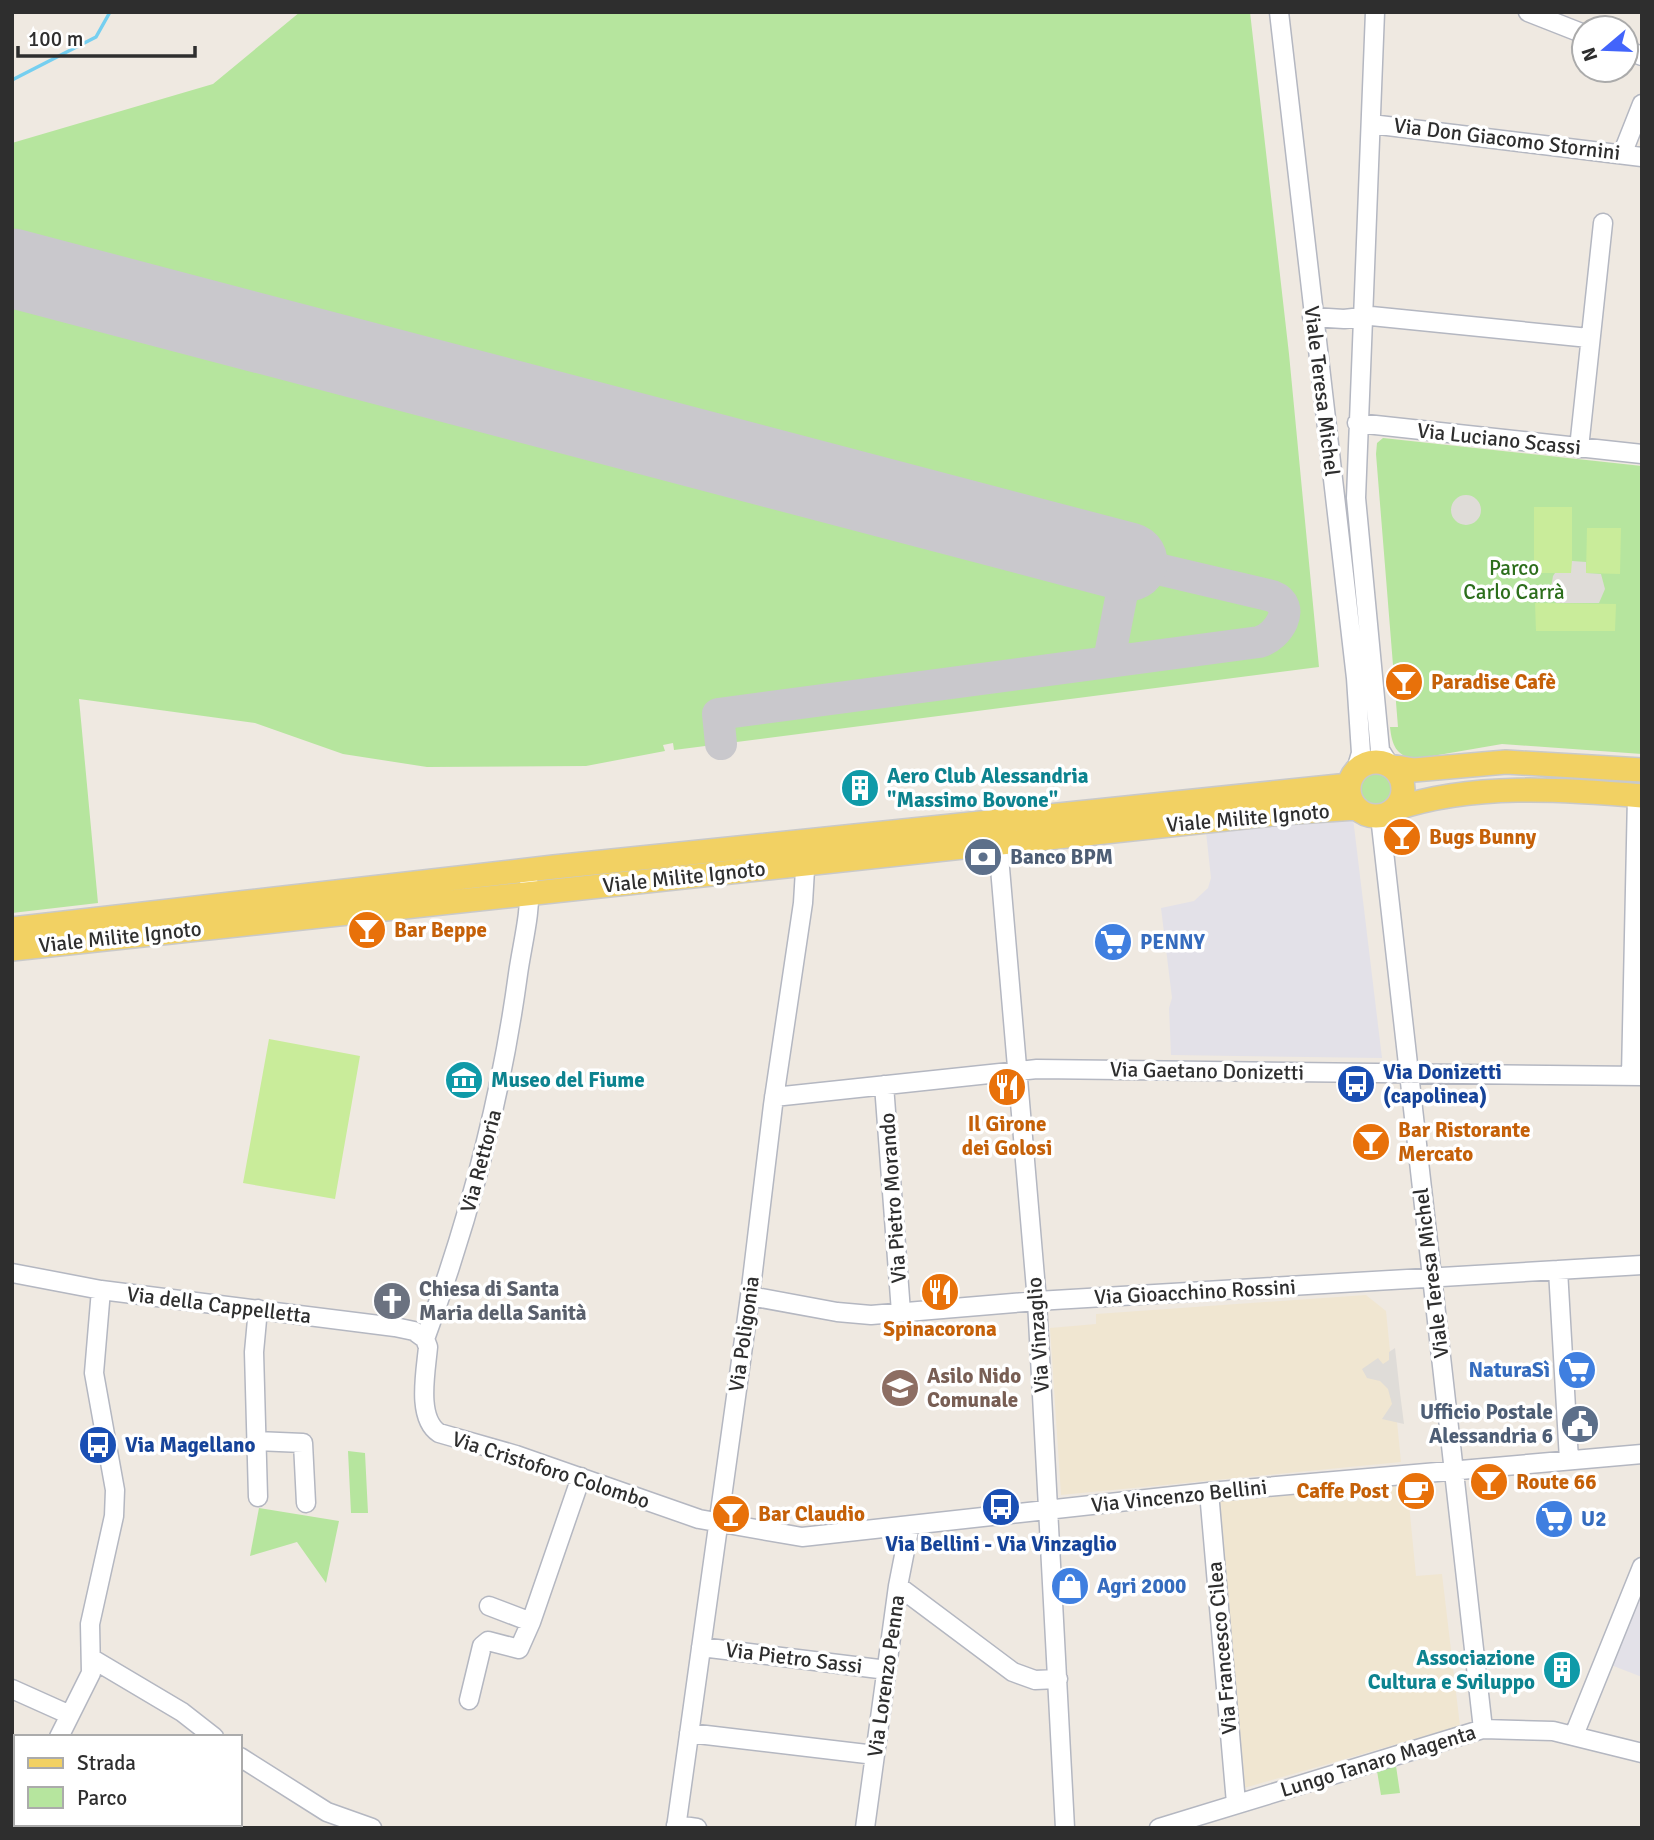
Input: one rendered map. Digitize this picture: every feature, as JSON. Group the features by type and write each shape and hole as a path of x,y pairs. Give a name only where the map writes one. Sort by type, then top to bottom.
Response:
{"main road":[{"path":"1639,796 1579,790 1508,792 1425,799 1387,813 1367,815 1356,808 1349,796 1352,777 1373,762 1414,770 1506,762 1642,770"},
{"path":"1387,813 1401,799 1403,788 1399,774 1390,766"},
{"name":"Viale Milite Ignoto","path":"12,929 996,820 1352,777"},
{"name":"Viale Milite Ignoto","path":"12,949 1356,808"}],"street":[{"name":"Viale Teresa Michel","path":"1279,12 1312,317 1356,678 1361,753 1352,777"},
{"name":"Viale Teresa Michel","path":"1375,12 1356,498 1380,750 1390,766"},
{"path":"1528,12 1570,28"},
{"path":"1623,152 1642,104"},
{"name":"Via Don Giacomo Stornini","path":"1371,124 1623,152 1642,157"},
{"path":"1579,447 1603,223"},
{"path":"1312,317 1362,317 1589,338"},
{"name":"Via Luciano Scassi","path":"1357,423 1642,454"},
{"path":"1636,1076 1639,796"},
{"name":"Viale Teresa Michel","path":"1387,813 1407,1074 1483,1729"},
{"name":"Via Vinzaglio","path":"996,820 1037,1301 1065,1828"},
{"name":"Via Poligonia","path":"676,1826 808,864 804,840"},
{"name":"Via Rettoria","path":"425,1339 458,1248 496,1105 509,1044 529,893 527,870"},
{"name":"Via Gaetano Donizetti","path":"774,1097 1017,1071 1636,1076"},
{"name":"Via Pietro Morando","path":"884,1085 901,1312"},
{"name":"Via Gioacchino Rossini","path":"750,1296 837,1312 871,1315 1037,1301 1642,1265"},
{"path":"1558,1270 1569,1460"},
{"name":"Via della Cappelletta","path":"12,1273 101,1290 395,1327 414,1331 425,1339"},
{"path":"60,1735 89,1680 92,1658 90,1624 115,1500 94,1374 101,1290"},
{"path":"258,1310 254,1352 258,1497"},
{"name":"Via Cristoforo Colombo","path":"425,1339 428,1347 427,1415 435,1431 581,1477 679,1513 718,1523"},
{"path":"256,1441 303,1443 306,1503"},
{"name":"Via Vincenzo Bellini","path":"718,1523 802,1537 1209,1492 1642,1454"},
{"path":"469,1700 482,1646 488,1641 519,1649 531,1622 581,1477"},
{"name":"Via Francesco Cilea","path":"1209,1492 1236,1803"},
{"name":"Via Lorenzo Penna","path":"865,1828 898,1586 910,1525"},
{"path":"1574,1735 1642,1567"},
{"path":"898,1586 1013,1672 1035,1680 1058,1679"},
{"path":"489,1606 531,1622"},
{"name":"Via Pietro Sassi","path":"701,1647 887,1670"},
{"path":"92,1658 182,1712 211,1735"},
{"path":"12,1689 70,1715"},
{"name":"Lungo Tanaro Magenta","path":"1158,1828 1483,1729 1553,1731 1642,1752"},
{"path":"689,1733 875,1755"},
{"path":"242,1758 327,1812 372,1828"},
{"path":"676,1826 696,1828"}],"shaded area":[{"path":"1466,495 1476,500 1481,510 1476,520 1466,525 1456,520 1451,510 1456,500"},
{"path":"1572,561 1586,562 1586,573 1601,574 1605,589 1599,603 1556,603 1554,600 1551,588 1553,576 1555,573 1571,573"},
{"path":"1353,818 1382,1058 1171,1055 1169,1008 1172,998 1161,908 1194,901 1208,888 1211,878 1206,832"},
{"path":"1366,1295 1386,1311 1401,1462 1061,1495 1050,1328 1096,1324 1096,1314"},
{"path":"1395,1348 1404,1424 1382,1419 1392,1404 1388,1389 1380,1381 1367,1378 1362,1369 1378,1358 1383,1364 1389,1360 1389,1352"},
{"path":"1407,1483 1416,1576 1442,1574 1460,1726 1244,1788 1217,1500"},
{"path":"1642,1590 1642,1677 1611,1665"}],"green space":[{"path":"300,12 1250,12 1289,354 1319,667 674,750 673,743 663,745 665,751 586,766 427,767 343,754 255,723 79,699 98,903 12,913 12,143 213,84"},
{"name":"Parco Carlo Carrà","path":"1383,438 1642,466 1642,754 1502,744 1415,759 1396,749 1390,727 1398,727 1376,454 1377,443"},
{"path":"1534,507 1572,507 1572,573 1534,573"},
{"path":"1587,528 1621,528 1620,574 1586,573"},
{"path":"1535,603 1616,604 1615,631 1536,631"},
{"path":"1375,772 1387,777 1392,789 1387,801 1375,806 1363,801 1358,789 1363,777"},
{"path":"269,1039 360,1056 335,1199 243,1183"},
{"path":"348,1451 365,1453 368,1513 351,1513"},
{"path":"259,1508 339,1521 326,1583 297,1542 250,1556"},
{"path":"1396,1766 1400,1793 1381,1795 1377,1771"}],"waterway":[{"path":"12,80 96,37 110,12"}],"taxiway":[{"path":"721,744 718,714 1259,642 1278,628 1284,607 1272,596 1128,562 1109,660"}],"runway":[{"path":"12,268 1128,562"}],"place":[{"name":"Paradise Cafè","path":"1404,682"},
{"name":"Aero Club Alessandria \"Massimo Bovone\"","path":"860,788"},
{"name":"Bugs Bunny","path":"1402,837"},
{"name":"Banco BPM","path":"983,857"},
{"name":"Bar Beppe","path":"367,930"},
{"name":"PENNY","path":"1113,942"},
{"name":"Museo del Fiume","path":"464,1080"},
{"name":"Via Donizetti (capolinea)","path":"1356,1084"},
{"name":"Il Girone dei Golosi","path":"1007,1087"},
{"name":"Bar Ristorante Mercato","path":"1371,1142"},
{"name":"Spinacorona","path":"940,1292"},
{"name":"Chiesa di Santa Maria della Sanità","path":"392,1301"},
{"name":"NaturaSì","path":"1577,1370"},
{"name":"Asilo Nido Comunale","path":"900,1388"},
{"name":"Ufficio Postale Alessandria 6","path":"1580,1424"},
{"name":"Via Magellano","path":"98,1445"},
{"name":"Route 66","path":"1489,1482"},
{"name":"Caffe Post","path":"1416,1491"},
{"name":"Via Bellini - Via Vinzaglio","path":"1001,1507"},
{"name":"Bar Claudio","path":"731,1514"},
{"name":"U2","path":"1554,1519"},
{"name":"Agri 2000","path":"1070,1586"},
{"name":"Associazione Cultura e Sviluppo","path":"1562,1670"}]}
